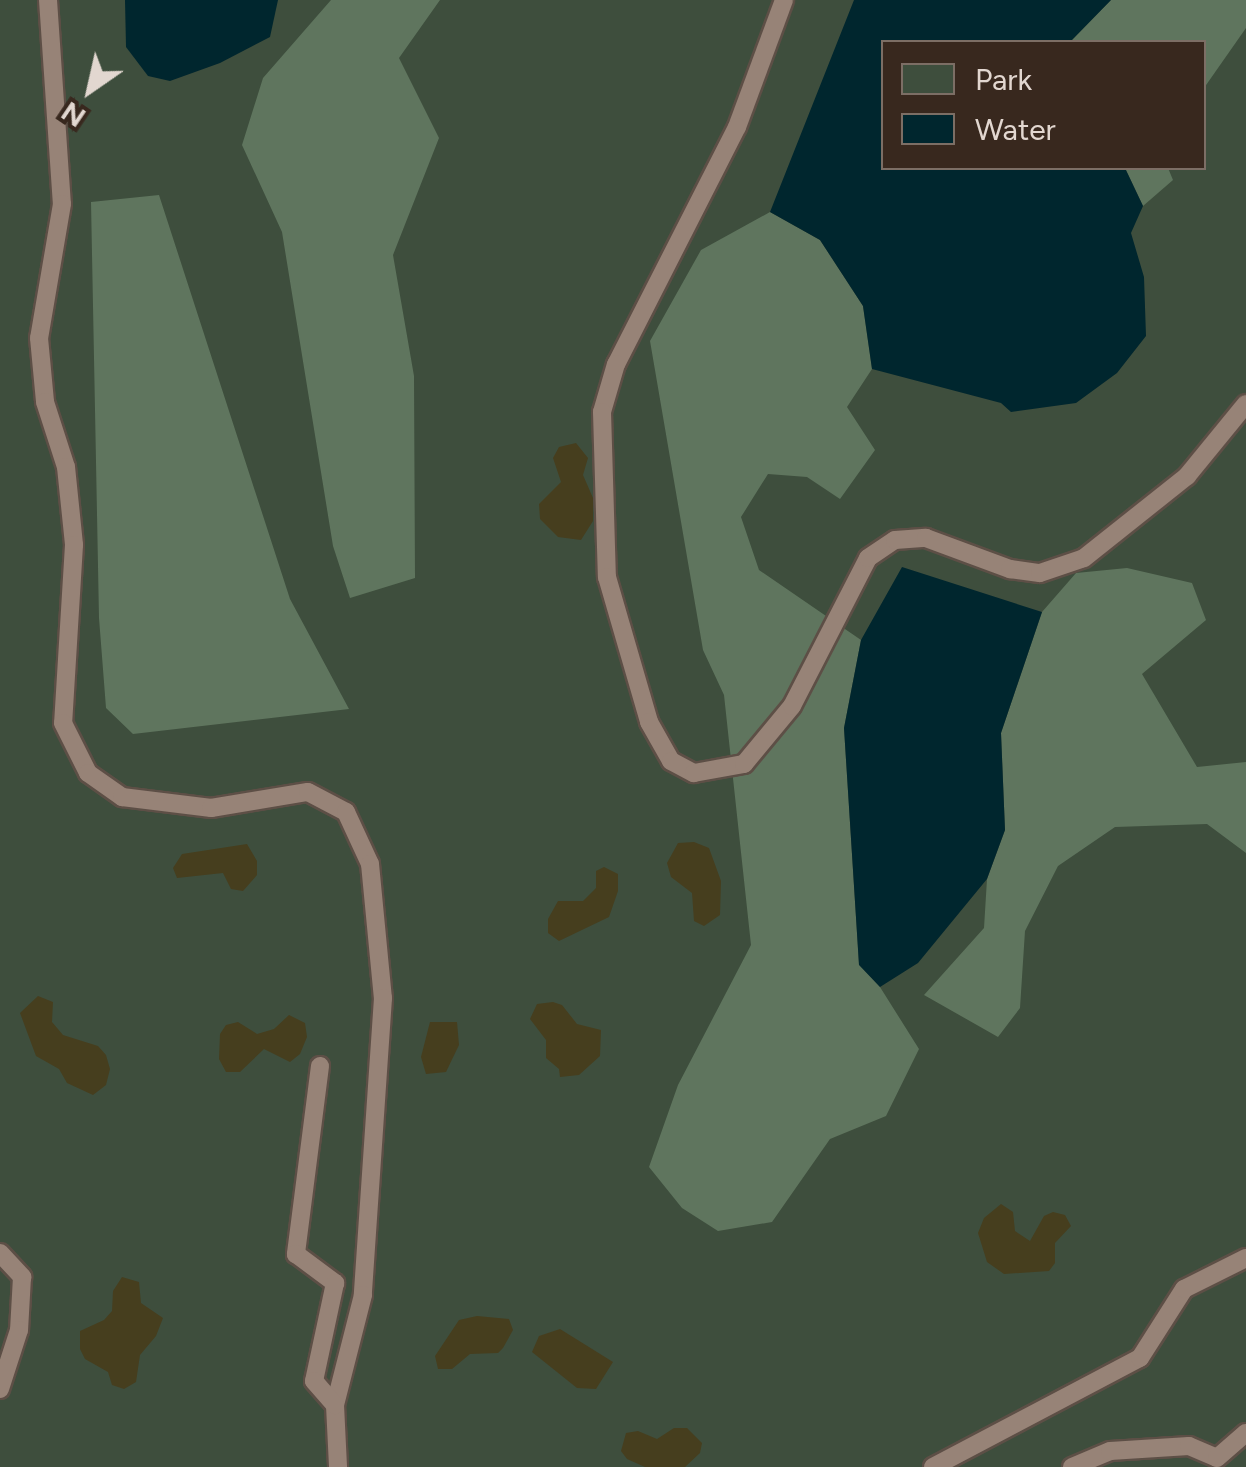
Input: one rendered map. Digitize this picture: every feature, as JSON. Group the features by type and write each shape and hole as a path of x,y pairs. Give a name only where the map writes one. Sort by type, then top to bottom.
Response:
{"lane":[{"path":"48,0 62,204 40,338 45,402 66,467 74,544 63,723 88,774 122,797 212,808 308,792 346,812 370,864 382,998 364,1295 334,1405 338,1467"},
{"path":"784,0 737,127 616,364 602,412 607,577 648,722 671,761 694,774 744,764 792,706 868,558 895,540 926,538 1010,569 1040,574 1084,558 1186,476 1246,405"},
{"path":"320,1066 296,1254 334,1283 314,1381 334,1405"},
{"path":"0,1253 22,1277 19,1330 0,1389"},
{"path":"932,1467 1140,1358 1184,1289 1246,1258"},
{"path":"1072,1467 1110,1451 1189,1446 1217,1458 1246,1433"}],"green space":[{"path":"0,0 1246,0 1246,1467 0,1467"},
{"path":"331,0 440,0 399,58 439,138 393,255 414,376 415,578 350,598 333,546 282,232 242,145 263,78"},
{"path":"1111,0 1246,0 1246,28 1206,85 1206,40 1072,40"},
{"path":"1126,170 1169,170 1173,180 1143,206"},
{"path":"159,195 290,599 349,709 133,734 106,708 99,618 91,202"},
{"path":"770,212 820,240 863,306 872,369 847,407 875,450 840,499 807,477 768,474 741,517 759,570 861,640 844,728 859,964 880,987 919,1049 886,1116 830,1139 772,1222 718,1231 682,1208 649,1167 678,1085 751,945 724,695 703,650 650,341 701,250"},
{"path":"1127,568 1192,583 1206,620 1142,674 1197,767 1246,762 1246,853 1207,824 1115,827 1058,866 1025,931 1020,1008 998,1037 924,995 984,928 987,879 1005,830 1001,733 1042,612 1076,573"}],"sand":[{"path":"576,443 588,458 583,475 593,498 593,521 581,540 558,537 540,519 539,504 561,482 553,458 559,447"},
{"path":"694,842 709,848 721,881 720,915 704,926 694,921 692,893 671,877 667,863 678,843"},
{"path":"247,844 257,861 257,875 243,891 231,889 223,873 177,878 173,868 182,854"},
{"path":"604,867 618,874 618,891 609,917 559,941 548,933 548,919 558,901 583,901 596,888 596,871"},
{"path":"38,996 53,1002 52,1022 63,1035 98,1046 106,1055 110,1069 106,1085 93,1095 67,1083 59,1069 36,1056 20,1013"},
{"path":"537,1004 562,1005 577,1024 601,1030 600,1056 579,1075 560,1077 559,1069 546,1058 546,1040 530,1019"},
{"path":"289,1015 305,1023 307,1037 300,1054 290,1062 264,1049 240,1072 226,1072 219,1059 220,1034 226,1025 238,1022 257,1034 274,1029"},
{"path":"430,1022 457,1022 459,1045 446,1072 426,1074 421,1057"},
{"path":"1001,1204 1013,1212 1015,1231 1030,1241 1044,1216 1053,1212 1065,1215 1071,1226 1055,1243 1055,1263 1049,1271 1004,1274 987,1262 978,1233 984,1218"},
{"path":"122,1277 139,1282 141,1303 163,1318 156,1336 140,1355 136,1382 124,1389 112,1385 108,1372 85,1359 80,1349 80,1331 104,1320 112,1311 113,1291"},
{"path":"477,1316 509,1319 513,1330 503,1348 498,1353 470,1354 452,1369 438,1369 435,1356 459,1320"},
{"path":"560,1329 613,1362 596,1389 577,1388 532,1352 539,1336"},
{"path":"674,1428 687,1428 702,1443 700,1453 685,1467 645,1467 627,1459 621,1451 626,1433 638,1431 657,1439"}],"water":[{"path":"125,0 278,0 270,37 220,63 170,81 148,76 126,47"},
{"path":"854,0 1111,0 1072,40 881,40 881,170 1126,170 1143,206 1131,233 1144,277 1146,336 1117,373 1076,403 1011,412 1001,403 872,369 863,306 820,240 770,212"},
{"path":"902,567 1042,612 1001,733 1005,830 987,879 918,963 880,987 859,965 844,728 861,640"}]}
